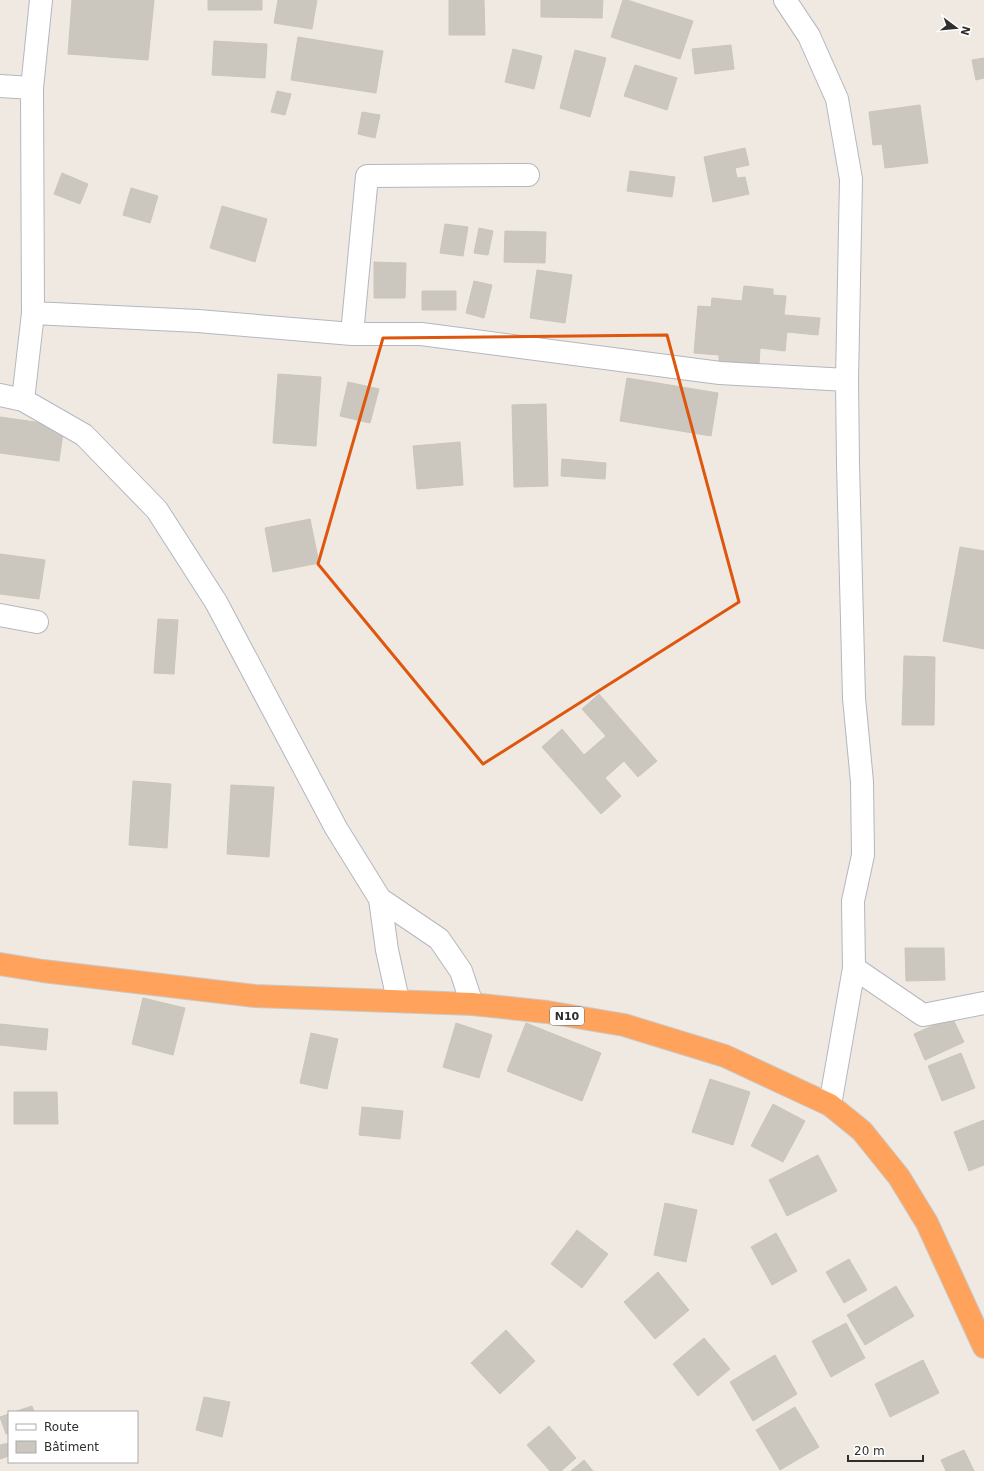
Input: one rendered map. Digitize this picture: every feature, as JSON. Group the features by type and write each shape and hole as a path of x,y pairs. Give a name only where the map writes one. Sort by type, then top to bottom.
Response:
{"highway":[{"name":"N10","path":"0,964 43,971 256,996 398,1000 472,1004 547,1012 624,1025 725,1056 830,1104 862,1131 899,1177 927,1223 984,1347"}],"street":[{"path":"23,400 33,312 32,88 40,0"},
{"path":"785,0 809,36 837,99 851,179 847,380 848,464 854,698 862,782 863,855 853,901 854,968 830,1104"},
{"path":"0,86 32,88"},
{"path":"352,334 367,176 528,175"},
{"path":"33,312 198,321 352,334 421,334 720,373 847,380"},
{"path":"0,395 23,400 84,435 157,510 216,602 336,828 380,899 439,939 460,971 472,1004"},
{"path":"0,615 37,622"},
{"path":"380,899 386,950 398,1000"},
{"path":"854,968 923,1015 984,1003"}],"highlighted area":[{"path":"667,335 739,602 483,764 318,564 383,338"}],"building":[{"path":"72,0 154,0 148,60 68,54"},
{"path":"208,0 262,0 262,10 208,10"},
{"path":"278,0 317,0 312,29 274,23"},
{"path":"449,0 484,0 485,35 449,35"},
{"path":"541,0 603,0 602,18 541,17"},
{"path":"623,0 693,21 680,59 611,37"},
{"path":"298,37 383,51 376,93 291,80"},
{"path":"214,41 267,44 265,78 212,75"},
{"path":"731,45 734,69 695,74 692,49"},
{"path":"513,49 542,56 534,89 505,82"},
{"path":"575,50 606,58 590,117 560,108"},
{"path":"984,58 984,78 976,80 972,60"},
{"path":"635,65 677,78 667,110 624,96"},
{"path":"277,91 291,94 285,115 271,112"},
{"path":"920,105 928,163 885,168 882,144 873,145 869,112"},
{"path":"362,112 380,115 375,138 358,134"},
{"path":"745,148 749,165 735,168 737,178 745,177 749,194 713,202 704,157"},
{"path":"630,171 675,177 672,197 627,191"},
{"path":"62,173 88,184 80,204 54,194"},
{"path":"131,188 158,196 150,223 123,215"},
{"path":"222,206 267,219 255,262 210,248"},
{"path":"445,224 468,227 463,256 440,253"},
{"path":"479,228 493,231 488,255 474,253"},
{"path":"505,231 546,232 545,263 504,262"},
{"path":"374,262 406,263 405,298 374,298"},
{"path":"537,270 572,275 565,323 530,318"},
{"path":"474,281 492,285 484,318 466,313"},
{"path":"744,286 773,289 773,295 786,296 784,315 820,318 818,335 787,332 785,351 760,348 759,364 719,361 719,355 694,353 698,306 711,307 712,298 742,301"},
{"path":"422,291 456,291 456,310 422,310"},
{"path":"278,374 321,377 316,446 273,443"},
{"path":"627,378 718,393 711,436 620,421"},
{"path":"348,382 379,389 370,423 340,416"},
{"path":"546,404 548,486 514,487 512,405"},
{"path":"0,417 64,426 59,461 0,453"},
{"path":"460,442 463,485 417,489 413,446"},
{"path":"562,459 606,463 605,479 561,476"},
{"path":"310,519 319,563 273,572 265,528"},
{"path":"960,547 984,551 984,649 943,641"},
{"path":"0,554 45,560 39,599 0,594"},
{"path":"158,619 178,620 174,674 154,673"},
{"path":"904,656 935,657 934,725 902,725"},
{"path":"599,694 657,761 638,777 624,761 605,778 621,796 601,814 542,747 562,729 584,755 606,736 582,709"},
{"path":"133,781 171,784 167,848 129,845"},
{"path":"231,785 274,787 269,857 227,854"},
{"path":"905,948 944,948 945,980 906,981"},
{"path":"143,998 185,1008 173,1055 132,1044"},
{"path":"952,1017 964,1042 925,1060 914,1034"},
{"path":"456,1023 492,1035 479,1078 443,1067"},
{"path":"526,1023 601,1053 582,1101 507,1071"},
{"path":"0,1024 48,1029 46,1050 0,1045"},
{"path":"311,1033 338,1039 327,1089 300,1083"},
{"path":"961,1053 975,1088 942,1101 928,1066"},
{"path":"710,1079 750,1092 733,1145 692,1132"},
{"path":"14,1092 57,1092 58,1124 14,1124"},
{"path":"773,1104 805,1121 783,1162 751,1146"},
{"path":"362,1107 403,1111 400,1139 359,1135"},
{"path":"984,1120 984,1165 969,1171 954,1132"},
{"path":"818,1155 837,1191 787,1216 769,1180"},
{"path":"665,1203 697,1210 686,1262 654,1255"},
{"path":"577,1230 608,1254 582,1288 551,1264"},
{"path":"776,1233 797,1271 772,1285 751,1247"},
{"path":"849,1259 867,1290 844,1303 826,1272"},
{"path":"658,1272 689,1310 655,1339 624,1302"},
{"path":"896,1286 914,1316 865,1345 847,1315"},
{"path":"846,1323 865,1358 831,1377 812,1341"},
{"path":"506,1330 535,1361 500,1394 471,1363"},
{"path":"704,1338 730,1369 698,1396 673,1364"},
{"path":"775,1355 797,1394 753,1421 730,1382"},
{"path":"923,1360 939,1393 890,1417 875,1384"},
{"path":"204,1397 230,1402 222,1437 196,1430"},
{"path":"32,1406 34,1411 17,1411"},
{"path":"795,1407 819,1447 780,1470 756,1430"},
{"path":"8,1414 8,1433 6,1434 0,1417"},
{"path":"549,1426 576,1458 561,1471 550,1471 527,1445"},
{"path":"8,1443 8,1456 0,1459 0,1445"},
{"path":"964,1450 974,1471 946,1471 941,1460"},
{"path":"584,1460 593,1471 571,1471"}]}
